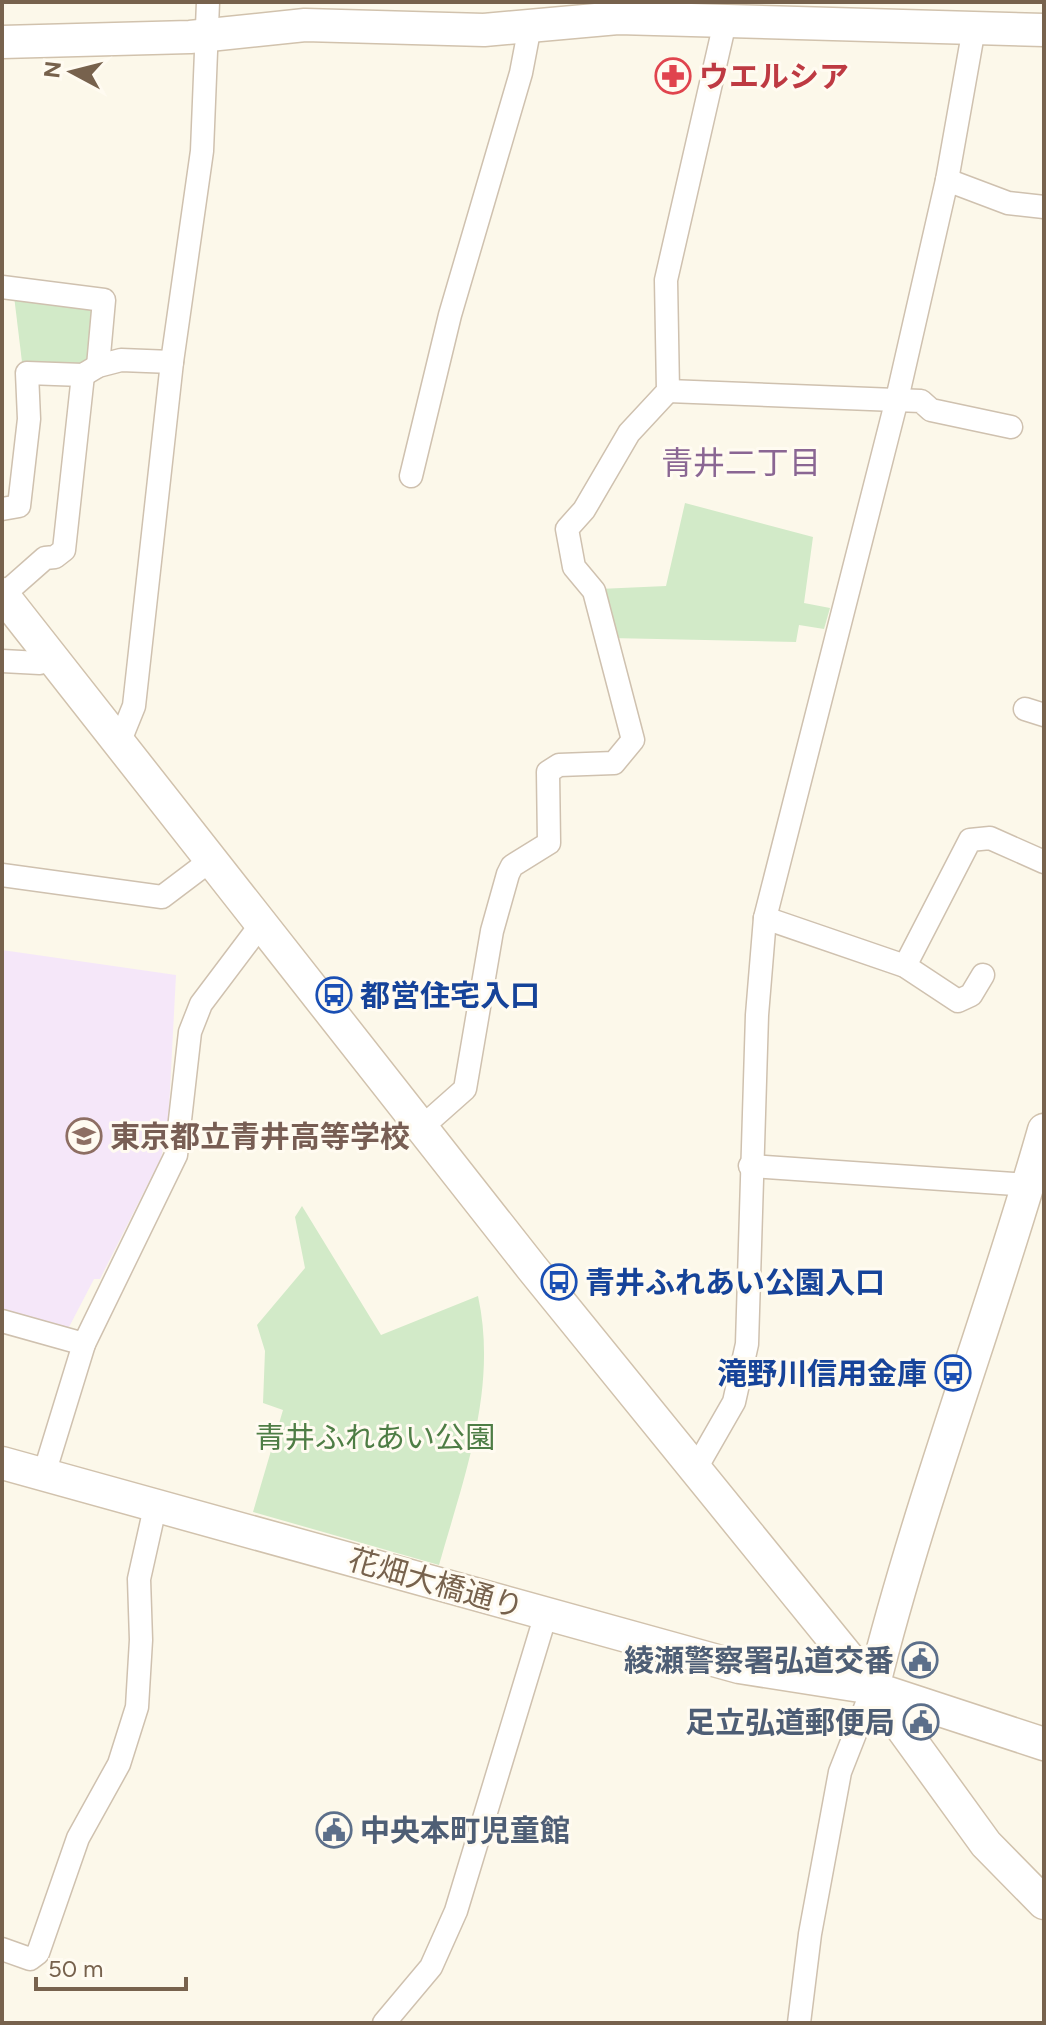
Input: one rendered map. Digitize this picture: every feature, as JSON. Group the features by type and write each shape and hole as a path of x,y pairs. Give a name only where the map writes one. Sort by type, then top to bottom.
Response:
{"street":[{"path":"119,743 134,706 172,362 202,151 208,2"},
{"path":"2,42 209,35 305,25 439,30 618,18 725,22 800,13 974,28 1044,30"},
{"path":"421,1128 465,1089 492,931 508,874 512,866 549,843 548,772 559,765 614,763 633,740 594,591 574,567 567,529 584,510 629,433 668,391 666,280 725,22"},
{"path":"411,476 450,315 521,73 530,26"},
{"path":"695,1470 734,1402 741,1382 747,1344 750,1166 765,918 897,399 947,180 974,28"},
{"path":"947,180 1008,203 1044,207"},
{"path":"2,287 104,300 90,371 64,550 55,557 45,558 2,595 421,1128 873,1688 986,1844 1044,1903"},
{"path":"2,509 19,506 29,419 27,373 90,371 121,360 172,362"},
{"path":"668,391 921,401 931,410 1011,427"},
{"path":"2,661 40,663 52,657"},
{"path":"905,966 970,840 990,838 1044,862"},
{"path":"2,875 162,897 211,860"},
{"path":"765,918 905,966 958,1001 971,995 983,975"},
{"path":"44,1474 84,1344 176,1155 190,1032 201,1004 262,923"},
{"path":"799,2023 810,1934 840,1772 873,1688 906,1560 1044,1130"},
{"path":"750,1166 1028,1185"},
{"path":"2,1321 84,1344"},
{"name":"花畑大橋通り","path":"2,1463 156,1503 739,1667 873,1688 1044,1744"},
{"path":"2,1949 30,1959 38,1953 78,1838 119,1764 137,1707 141,1640 139,1579 156,1503"},
{"path":"384,2023 431,1967 456,1911 546,1614"}],"shaded area":[{"name":"東京都立青井高等学校","path":"2,950 176,975 168,1128 161,1158 100,1279 94,1279 68,1329 2,1311"}],"green space":[{"path":"14,296 93,309 91,357 84,365 22,362"},
{"path":"685,503 813,537 804,603 830,608 824,629 799,625 796,642 610,638 599,589 666,586"},
{"name":"青井ふれあい公園","path":"302,1206 381,1335 478,1296 484,1364 481,1398 468,1465 439,1565 253,1512 283,1410 263,1403 265,1351 257,1325 305,1268 295,1217"}],"place":[{"name":"ウエルシア","path":"673,76"},
{"name":"都営住宅入口","path":"334,995"},
{"name":"東京都立青井高等学校","path":"84,1136"},
{"name":"青井ふれあい公園入口","path":"559,1282"},
{"name":"滝野川信用金庫","path":"953,1373"},
{"name":"綾瀬警察署弘道交番","path":"920,1660"},
{"name":"足立弘道郵便局","path":"921,1722"},
{"name":"中央本町児童館","path":"334,1830"}],"district":[{"name":"青井二丁目","path":"741,463"}]}
